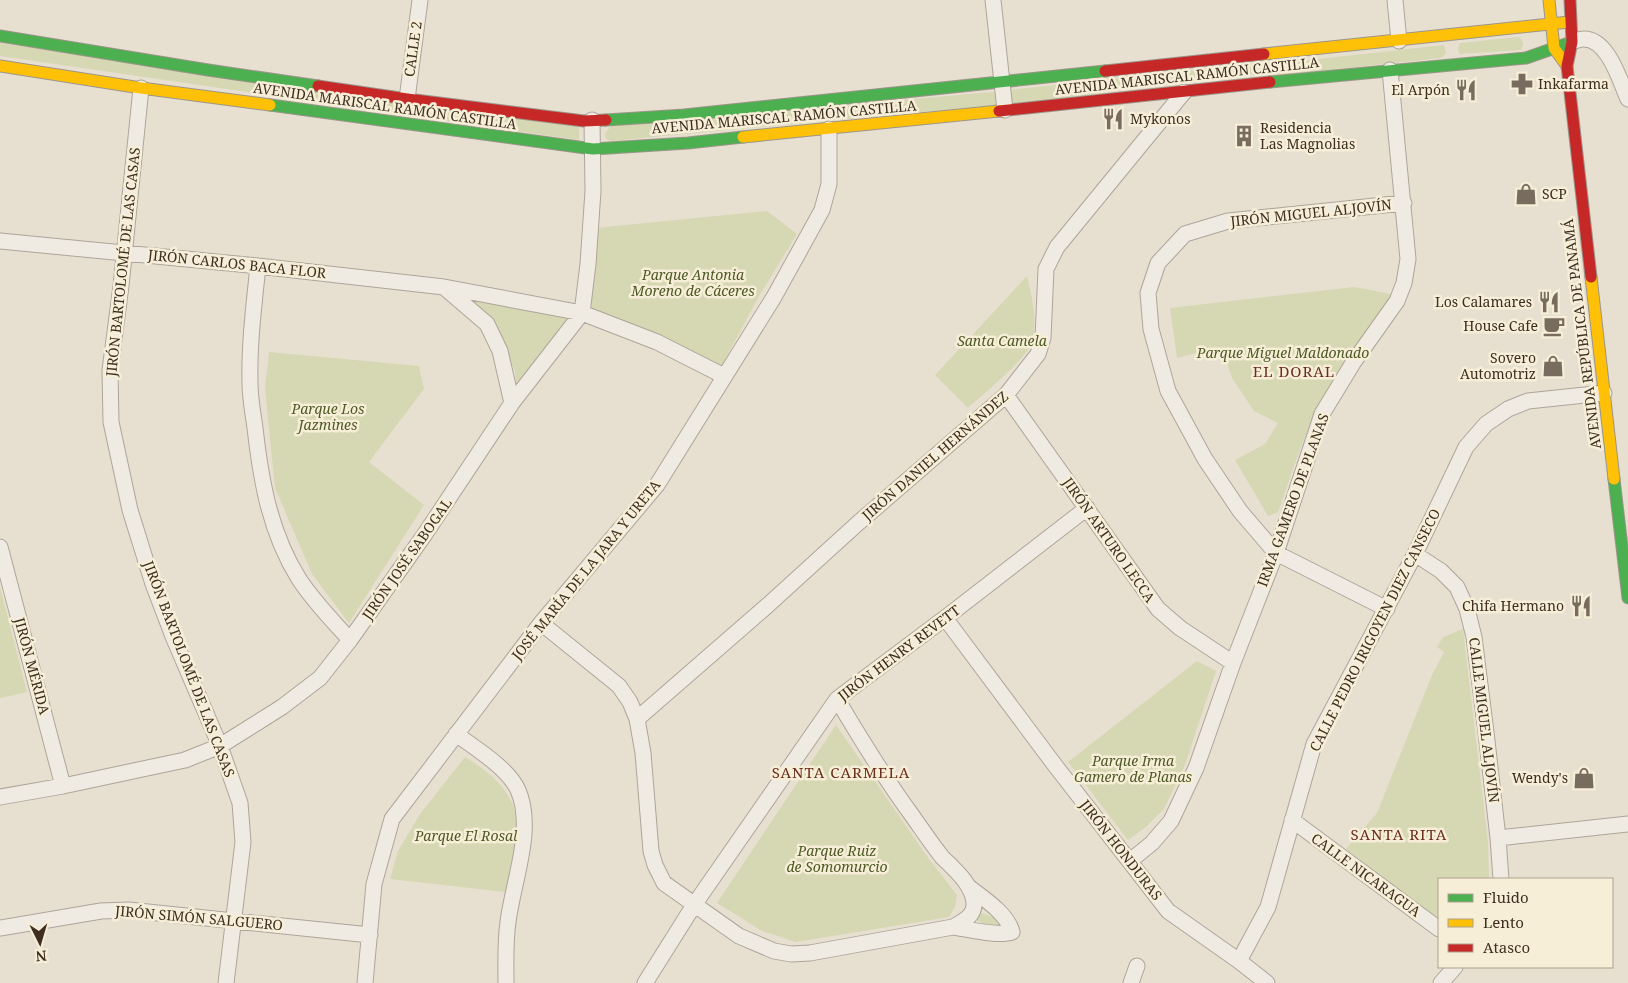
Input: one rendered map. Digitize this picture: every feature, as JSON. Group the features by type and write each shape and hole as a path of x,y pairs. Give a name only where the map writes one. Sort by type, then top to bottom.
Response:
{"main road":[{"path":"1549,0 1554,48"},
{"name":"AVENIDA REPÚBLICA DE PANAMÁ","path":"1570,0 1572,42 1567,66 1628,598"},
{"name":"AVENIDA MARISCAL RAMÓN CASTILLA","path":"0,36 208,70 407,99 584,121 684,115 1002,82 1264,69 1390,70 1452,50 1552,23 1572,22"},
{"name":"AVENIDA MARISCAL RAMÓN CASTILLA","path":"0,66 141,88 592,149 688,143 1184,92 1264,69 1399,41 1452,50 1526,58 1572,42"},
{"name":"AVENIDA REPÚBLICA DE PANAMÁ","path":"1554,48 1567,66"}],"street":[{"name":"CALLE 2","path":"407,99 420,0"},
{"path":"993,0 1005,110"},
{"path":"1395,0 1399,41"},
{"path":"1572,42 1583,39 1597,43 1623,74 1628,99"},
{"name":"IRMA GAMERO DE PLANAS","path":"1130,861 1152,843 1171,821 1196,768 1233,663 1276,553 1322,414 1353,363 1397,301 1404,282 1408,259 1390,70"},
{"name":"JIRÓN BARTOLOMÉ DE LAS CASAS","path":"141,88 110,370 111,422 130,510 154,584 174,639 220,746 240,803 243,842 226,983"},
{"name":"JIRÓN DANIEL HERNÁNDEZ","path":"637,719 1006,395 1038,354 1043,338 1046,270 1057,247 1184,92"},
{"path":"582,313 589,254 593,191 592,120"},
{"name":"JOSÉ MARÍA DE LA JARA Y URETA","path":"365,983 374,884 392,819 541,623 657,485 774,297 822,210 829,184 829,129"},
{"name":"JIRÓN MIGUEL ALJOVÍN","path":"1387,609 1276,553 1249,522 1204,459 1168,391 1151,329 1148,293 1158,263 1185,234 1228,220 1404,202"},
{"name":"JIRÓN CARLOS BACA FLOR","path":"0,241 258,266 444,287 582,313 657,342 724,376"},
{"path":"258,266 251,334 250,384 263,490 282,548 299,579 319,607 350,640"},
{"path":"444,287 487,324 500,351 512,402"},
{"name":"JIRÓN JOSÉ SABOGAL","path":"0,797 63,786 184,760 220,746 282,708 320,678 350,640 425,534 512,402 582,313"},
{"name":"CALLE PEDRO IRIGOYEN DIEZ CANSECO","path":"1239,961 1268,907 1314,744 1387,609 1466,447 1486,424 1508,409 1528,402 1604,393"},
{"name":"JIRÓN ARTURO LECCA","path":"1006,395 1158,609 1180,628 1233,663"},
{"name":"JIRÓN HENRY REVETT","path":"644,983 694,905 837,699 1087,508"},
{"path":"1249,522 1268,528 1286,522"},
{"name":"JIRÓN MÉRIDA","path":"0,547 63,786"},
{"name":"CALLE MIGUEL ALJOVÍN","path":"1415,554 1441,570 1457,587 1467,609 1474,637 1498,838 1501,878"},
{"name":"JIRÓN HONDURAS","path":"945,618 1054,764 1168,911 1267,983"},
{"path":"541,623 619,686 630,702 637,719 643,753 651,851 655,865 664,883 739,936 774,951 791,954 810,953 953,926 967,919 972,911 974,903 969,886"},
{"path":"837,699 867,750 937,850 969,886 1003,916 1010,925 1012,932 1007,934 992,933 953,926"},
{"path":"456,734 507,774 518,789 525,815 524,838 508,925 506,983"},
{"name":"CALLE NICARAGUA","path":"1292,820 1438,928"},
{"path":"1498,838 1628,824"},
{"name":"JIRÓN SIMÓN SALGUERO","path":"0,928 102,911 128,910 370,935"},
{"path":"1131,983 1137,966"},
{"path":"1441,983 1454,968"}],"green space":[{"path":"1519,37 1523,43 1521,50 1459,54 1458,48 1460,43"},
{"path":"0,43 579,126 579,140 0,56"},
{"path":"1444,45 1446,53 1441,58 1274,76 1272,70 1273,64"},
{"path":"1251,64 1253,74 1011,104 1008,90"},
{"path":"992,92 997,94 997,105 611,141 606,139 605,133 611,126"},
{"name":"Parque Antonia Moreno de Cáceres","path":"767,211 797,234 758,298 720,369 590,308 596,266 595,228"},
{"name":"Santa Camela","path":"1027,276 1034,317 1032,341 1014,367 968,408 935,375"},
{"name":"Parque Miguel Maldonado","path":"1354,287 1396,295 1345,362 1327,390 1307,431 1278,512 1268,516 1235,460 1265,444 1278,423 1254,411 1232,378 1222,347 1177,358 1170,308"},
{"path":"457,294 576,316 517,390 515,371 493,323"},
{"name":"Parque Los Jazmines","path":"269,352 419,366 424,389 369,462 424,505 349,623 312,574 275,488 265,389"},
{"path":"0,587 27,692 0,698"},
{"path":"1463,629 1488,842 1489,878 1438,878 1438,919 1346,849 1377,813 1432,675 1444,652 1437,647 1443,637"},
{"name":"Parque Irma Gamero de Planas","path":"1197,661 1216,671 1185,765 1164,809 1146,827 1128,840 1068,762"},
{"name":"Parque Ruiz de Somomurcio","path":"836,725 929,859 957,895 955,907 949,917 796,942 762,931 717,903"},
{"name":"Parque El Rosal","path":"465,757 486,771 495,780 510,799 514,810 517,822 517,836 505,892 390,879 398,851 420,814"},
{"path":"979,912 995,918 1000,925 990,927 974,919"}],"traffic: fast":[{"path":"0,36 318,86"},
{"path":"1270,82 1526,58 1569,43"},
{"path":"606,120 684,115 1105,71"},
{"path":"270,105 593,149 688,143 743,137"},
{"path":"1614,479 1628,598"}],"traffic: slow":[{"path":"1549,0 1554,48 1567,66"},
{"path":"1264,54 1569,22"},
{"path":"0,66 141,88 270,105"},
{"path":"743,137 999,111"},
{"path":"1591,277 1614,479"}],"traffic: jam":[{"path":"1570,0 1572,42 1567,66 1591,277"},
{"path":"1105,71 1264,54"},
{"path":"999,111 1270,82"},
{"path":"318,86 584,121 606,120"}],"place":[{"name":"Inkafarma","path":"1522,84"},
{"name":"El Arpón","path":"1466,90"},
{"name":"Mykonos","path":"1113,119"},
{"name":"Residencia Las Magnolias","path":"1244,136"},
{"name":"SCP","path":"1526,194"},
{"name":"Los Calamares","path":"1549,302"},
{"name":"House Cafe","path":"1554,326"},
{"name":"Sovero Automotriz","path":"1553,366"},
{"name":"Chifa Hermano","path":"1581,606"},
{"name":"Wendy's","path":"1584,778"}],"district":[{"name":"EL DORAL","path":"1294,372"},
{"name":"SANTA CARMELA","path":"841,773"},
{"name":"SANTA RITA","path":"1399,835"}]}
